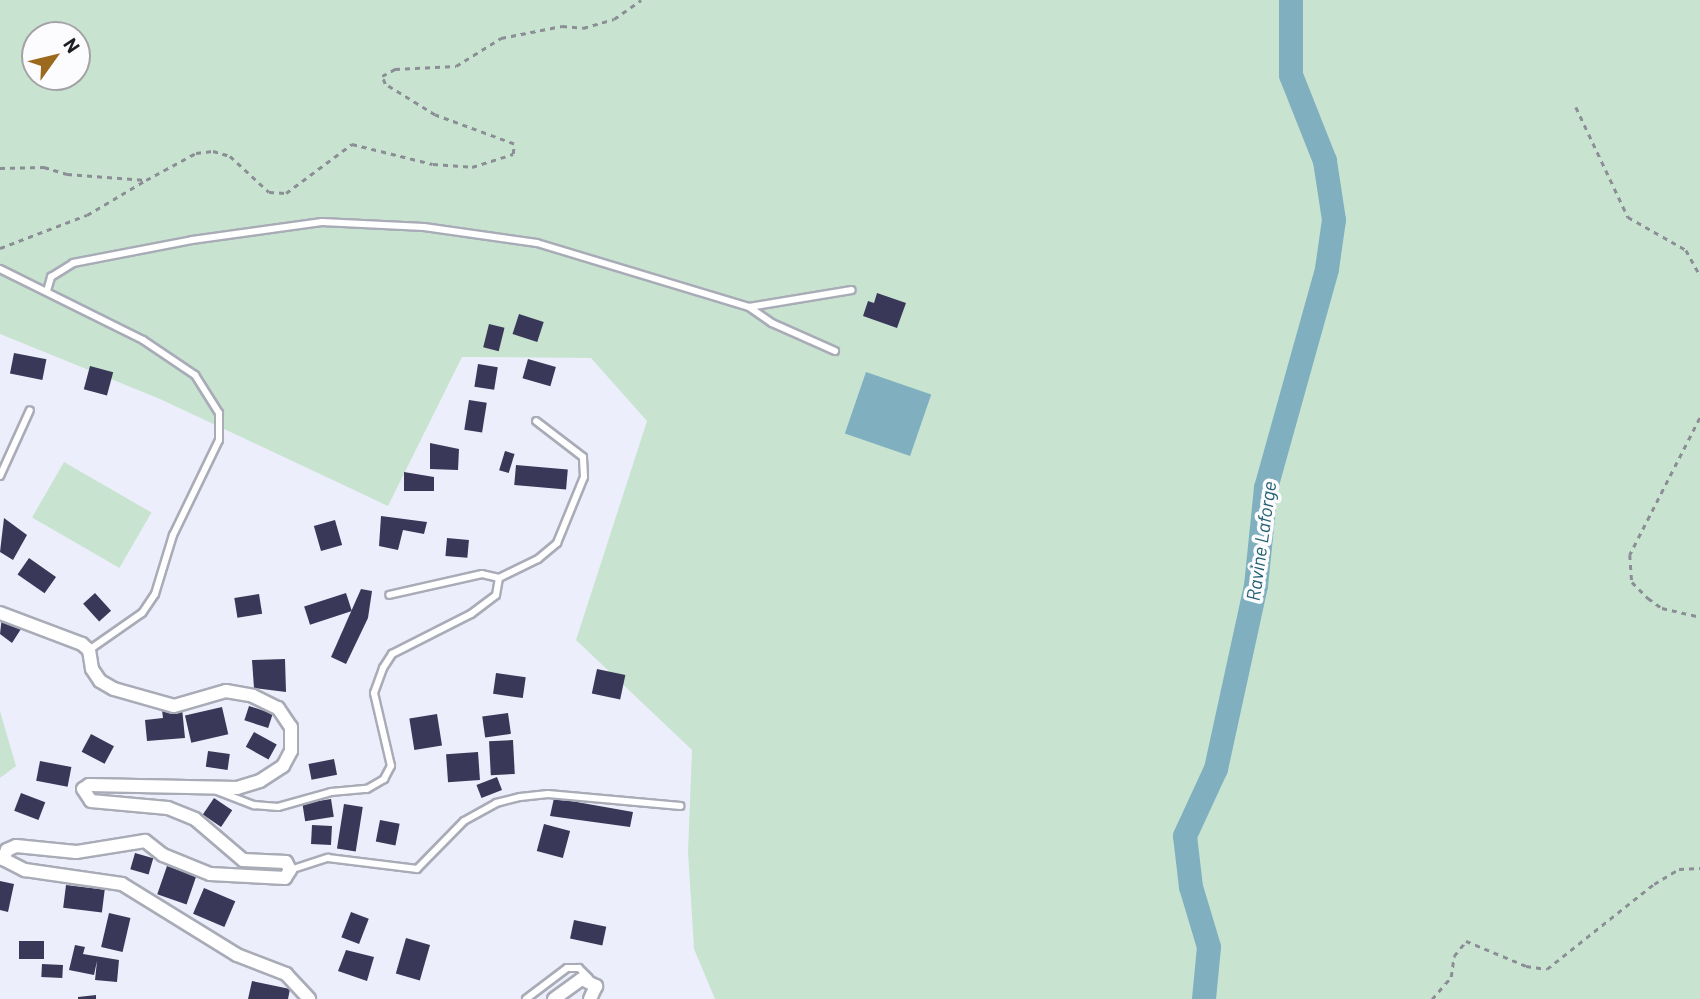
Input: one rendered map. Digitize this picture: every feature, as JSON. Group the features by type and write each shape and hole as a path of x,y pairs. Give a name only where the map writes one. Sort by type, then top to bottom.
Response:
{"street":[{"path":"1,613 89,650 92,669 100,681 127,693 174,706 226,691 253,696 278,708 291,727 291,751 283,766 260,781 237,788 89,785 83,789 91,801 168,808 195,819 243,860 286,862 290,870 285,878 210,874 163,855 145,841 76,852 16,846 7,850 3,859 25,870 122,884 237,955 286,974 309,999"},
{"path":"554,999 582,979 590,979 596,986 590,999"}],"lane":[{"path":"47,291 51,277 73,263 322,222 424,227 537,243 749,307 772,323 835,351"},
{"path":"0,269 143,340 195,375 207,389 221,425 186,516 173,535 155,594 142,613 89,650"},
{"path":"749,307 852,289"},
{"path":"0,476 30,410"},
{"path":"389,595 482,574 499,578 538,559 557,543 584,477 583,457 536,421"},
{"path":"206,787 254,805 278,807 331,792 367,789 384,779 391,766 374,693 383,668 392,654 471,614 496,595 499,578"},
{"path":"290,870 328,858 417,869 464,821 496,803 520,797 548,794 680,806"},
{"path":"526,999 567,968 579,968 590,979"}],"path":[{"path":"0,248 87,215 196,153 214,151 230,156 269,192 286,193 352,144 433,164 472,167 513,154 514,144 435,115 385,84 382,76 395,69 456,66 501,38 562,26 583,28 614,19 641,0"},
{"path":"1576,107 1628,217 1686,250 1700,275"},
{"path":"0,168 44,167 67,174 146,180"},
{"path":"1700,418 1630,555 1632,582 1648,598 1662,608 1700,617"},
{"path":"1432,999 1451,977 1454,956 1466,941 1526,966 1548,969 1654,884 1679,869 1700,868"}],"green space":[{"path":"0,0 1700,0 1700,999 715,999 694,949 688,852 692,750 576,640 647,421 591,358 462,357 388,506 160,399 0,334"},
{"path":"64,462 151,512 119,568 32,517"},
{"path":"0,711 16,766 0,778"}],"water":[{"path":"866,372 931,394 910,456 845,433"}],"building":[{"path":"877,293 906,303 897,328 863,316 868,301 874,303"},
{"path":"519,314 544,322 537,342 513,334"},
{"path":"489,324 505,328 499,351 483,347"},
{"path":"14,353 46,359 42,380 10,374"},
{"path":"528,359 556,367 550,386 522,378"},
{"path":"478,364 498,367 494,390 474,387"},
{"path":"90,366 113,372 107,395 84,389"},
{"path":"469,400 487,403 482,432 464,430"},
{"path":"430,443 459,449 458,470 430,469"},
{"path":"505,451 515,454 509,473 499,470"},
{"path":"516,465 568,470 566,489 514,485"},
{"path":"404,472 434,477 434,491 404,491"},
{"path":"381,516 427,522 424,534 403,530 398,550 379,546"},
{"path":"4,518 27,535 13,560 0,552"},
{"path":"335,520 342,545 321,551 314,526"},
{"path":"447,538 469,540 467,558 445,556"},
{"path":"29,558 56,577 45,593 18,574"},
{"path":"361,589 372,591 368,618 346,664 331,657"},
{"path":"95,593 111,611 99,622 83,604"},
{"path":"346,593 352,611 310,625 304,607"},
{"path":"259,594 262,614 237,618 234,598"},
{"path":"2,616 21,629 12,643 0,634"},
{"path":"285,659 286,692 254,688 252,660"},
{"path":"597,669 625,675 620,699 592,693"},
{"path":"496,673 526,677 523,698 493,694"},
{"path":"249,706 273,714 268,728 244,720"},
{"path":"222,707 228,734 191,743 185,716"},
{"path":"182,708 185,738 147,741 145,720 163,718 162,710"},
{"path":"508,713 511,734 485,737 482,717"},
{"path":"437,714 442,746 414,750 409,718"},
{"path":"254,732 277,745 268,759 246,747"},
{"path":"91,734 114,746 105,764 82,752"},
{"path":"513,740 515,774 491,775 489,741"},
{"path":"208,751 230,754 228,770 206,767"},
{"path":"478,752 480,780 448,782 446,754"},
{"path":"334,759 337,775 312,780 308,764"},
{"path":"40,761 71,767 68,787 36,781"},
{"path":"497,777 502,790 481,798 476,785"},
{"path":"21,793 45,802 38,820 14,811"},
{"path":"214,798 232,810 221,827 203,815"},
{"path":"554,798 633,812 630,827 550,816"},
{"path":"331,799 334,817 305,821 302,804"},
{"path":"344,804 363,807 356,851 337,848"},
{"path":"380,820 400,824 395,845 376,842"},
{"path":"544,824 570,831 563,858 537,851"},
{"path":"312,825 332,826 331,845 311,844"},
{"path":"135,853 153,858 149,875 130,869"},
{"path":"167,866 196,876 187,904 157,894"},
{"path":"0,881 14,884 8,912 0,910"},
{"path":"66,885 105,890 102,913 63,908"},
{"path":"204,888 235,901 224,927 193,914"},
{"path":"351,912 369,919 359,944 341,937"},
{"path":"109,913 130,918 123,952 101,947"},
{"path":"574,920 606,927 602,945 570,939"},
{"path":"406,938 430,945 420,980 396,974"},
{"path":"19,941 44,941 44,959 19,959"},
{"path":"75,945 85,947 83,954 119,960 117,982 95,980 97,961 94,975 69,970"},
{"path":"346,950 374,957 367,981 338,971"},
{"path":"42,964 63,965 62,978 41,977"},
{"path":"252,981 290,989 288,999 248,999"},
{"path":"96,995 96,999 78,999 78,997"}],"waterway":[{"name":"Ravine Laforge","path":"1204,999 1209,947 1191,887 1185,836 1216,769 1256,586 1266,488 1327,269 1334,220 1325,161 1291,75 1291,0"}]}
